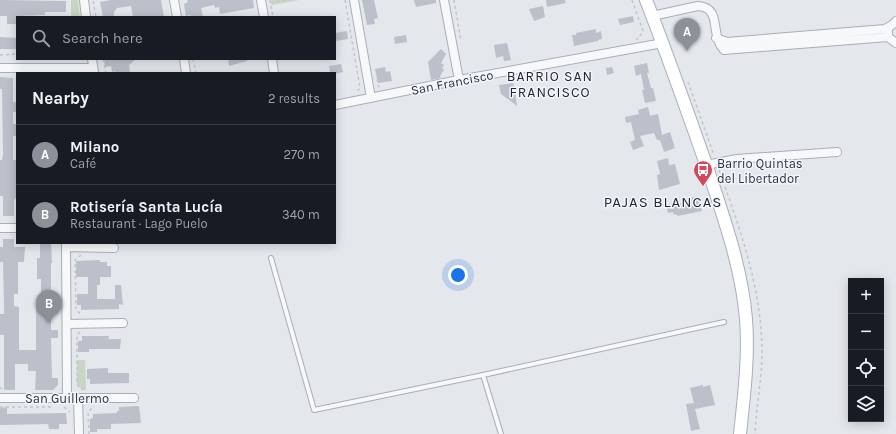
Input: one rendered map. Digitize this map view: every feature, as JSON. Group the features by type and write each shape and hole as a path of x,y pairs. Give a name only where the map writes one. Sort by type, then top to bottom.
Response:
{"main road":[{"path":"646,0 664,43 720,204 736,262 746,320 746,373 740,434"}],"street":[{"path":"84,0 86,16"},
{"path":"174,0 176,16"},
{"path":"261,0 264,16"},
{"path":"354,0 372,98"},
{"path":"444,0 459,80"},
{"path":"652,16 698,6 706,7 711,10 716,38 724,50 888,37 896,43"},
{"path":"716,38 727,42 885,28 889,27 896,21"},
{"path":"888,37 889,27"},
{"name":"San Francisco","path":"336,105 459,80 664,43"},
{"path":"0,68 94,70 92,60"},
{"path":"184,60 186,72"},
{"path":"272,60 274,72"},
{"path":"706,165 737,159 837,152"},
{"path":"0,228 16,228"},
{"path":"67,398 66,245 114,248"},
{"path":"67,324 123,324"},
{"name":"San Guillermo","path":"2,394 67,398 134,398"},
{"path":"78,398 79,434"}],"lane":[{"path":"271,258 314,410 484,375 724,322"},
{"path":"484,375 501,434"}],"path":[{"path":"93,0 96,16"},
{"path":"273,16 270,1 285,0"},
{"path":"344,0 360,88 354,96"},
{"path":"454,0 461,45"},
{"path":"631,40 638,38 643,31 632,0"},
{"path":"0,55 16,54"},
{"path":"103,60 106,72"},
{"path":"193,60 196,72"},
{"path":"376,78 378,85 383,90"},
{"path":"81,255 75,260 76,310 81,316 89,315"},
{"path":"82,330 77,335 77,385 82,390"},
{"path":"0,387 2,394"},
{"path":"89,434 88,412 94,406"},
{"path":"0,407 65,407 70,412"}],"green space":[{"path":"71,0 78,0 80,16 71,16"},
{"path":"271,0 299,0 272,5"},
{"path":"77,360 85,360 86,390 83,390 77,385"}],"building":[{"path":"0,0 66,1 66,12 45,12 45,15 16,16 16,24 7,24 7,16 0,16"},
{"path":"111,0 161,0 164,16 133,16 131,6 117,8 114,12 114,16 103,16 100,2"},
{"path":"187,0 253,0 254,8 220,14 219,7 215,8 214,5 201,8 203,16 186,16 184,4 188,2"},
{"path":"362,0 374,0 378,18 374,19 375,24 367,25"},
{"path":"414,0 436,0 436,3 416,7"},
{"path":"546,0 565,0 566,3 547,7"},
{"path":"543,6 545,17 534,21 529,9"},
{"path":"633,16 634,22 620,25 618,19"},
{"path":"596,29 596,33 601,31 602,39 574,46 572,35"},
{"path":"347,31 348,39 336,41 336,33"},
{"path":"406,35 407,42 395,44 394,37"},
{"path":"0,37 16,38 16,49 0,49"},
{"path":"507,43 511,60 504,61 503,56 496,58 494,45"},
{"path":"441,49 446,54 441,63 444,65 442,68 444,70 440,76 441,78 431,80 428,62"},
{"path":"104,60 135,60 129,65 130,72 112,72 111,66 105,67"},
{"path":"228,60 247,60 247,61 229,66"},
{"path":"647,63 649,73 647,73 656,101 645,103 641,74 636,76 634,66"},
{"path":"341,64 343,72 336,74 336,72 330,72 329,66"},
{"path":"385,67 386,72 390,71 392,81 378,83 375,69"},
{"path":"612,67 614,73 607,75 606,68"},
{"path":"0,77 13,78 13,102 16,102 16,112 13,112 13,124 16,124 16,136 13,136 13,160 16,160 16,198 14,200 14,216 3,216 3,196 0,196 0,160 2,160 3,155 2,89 0,89"},
{"path":"513,83 517,106 501,94 499,85"},
{"path":"648,107 650,116 658,114 662,135 670,132 675,148 664,152 660,140 657,140 654,133 640,136 644,146 633,150 630,142 635,140 631,122 626,123 625,117 639,114 638,110"},
{"path":"668,158 669,165 675,164 680,184 659,190 657,175 660,174 657,161"},
{"path":"698,196 702,211 677,216 677,214 674,215 673,212 668,213 666,205 672,204 671,202 677,206 686,202 685,199"},
{"path":"3,239 14,239 14,247 25,247 24,262 18,262 18,294 14,294 14,306 19,307 19,350 36,350 36,306 41,306 41,279 37,279 37,258 40,258 40,244 51,244 51,330 58,330 58,338 51,338 52,378 58,378 58,385 53,390 35,390 36,371 28,371 28,364 15,364 15,390 4,390 4,335 0,335 0,314 4,314 3,262 0,262 0,247 3,247"},
{"path":"100,260 100,262 107,262 107,266 111,266 111,277 100,277 100,285 97,285 97,299 115,299 115,285 121,285 123,305 119,304 119,309 81,310 81,305 77,305 77,294 88,294 88,277 76,277 76,261"},
{"path":"82,336 109,336 108,339 121,339 120,349 89,349 89,352 78,352 78,341 82,341"},
{"path":"108,368 108,373 129,373 129,383 90,384 90,379 87,379 87,369"},
{"path":"703,385 703,387 710,385 715,405 695,409 700,429 691,431 686,404 694,403 690,388"},
{"path":"139,406 141,423 111,424 111,429 97,429 97,432 90,432 90,419 93,418 93,414 117,413 117,411 119,411 119,407"},
{"path":"7,407 7,414 66,413 67,424 59,424 59,429 49,429 48,424 0,425 0,408"}],"place":[{"name":"Milano","path":"687,51"},
{"name":"Barrio Quintas del Libertador","path":"703,187"},
{"name":"Rotisería Santa Lucía","path":"49,323"}],"district":[{"name":"BARRIO SAN FRANCISCO","path":"550,84"},
{"name":"PAJAS BLANCAS","path":"663,202"}]}
